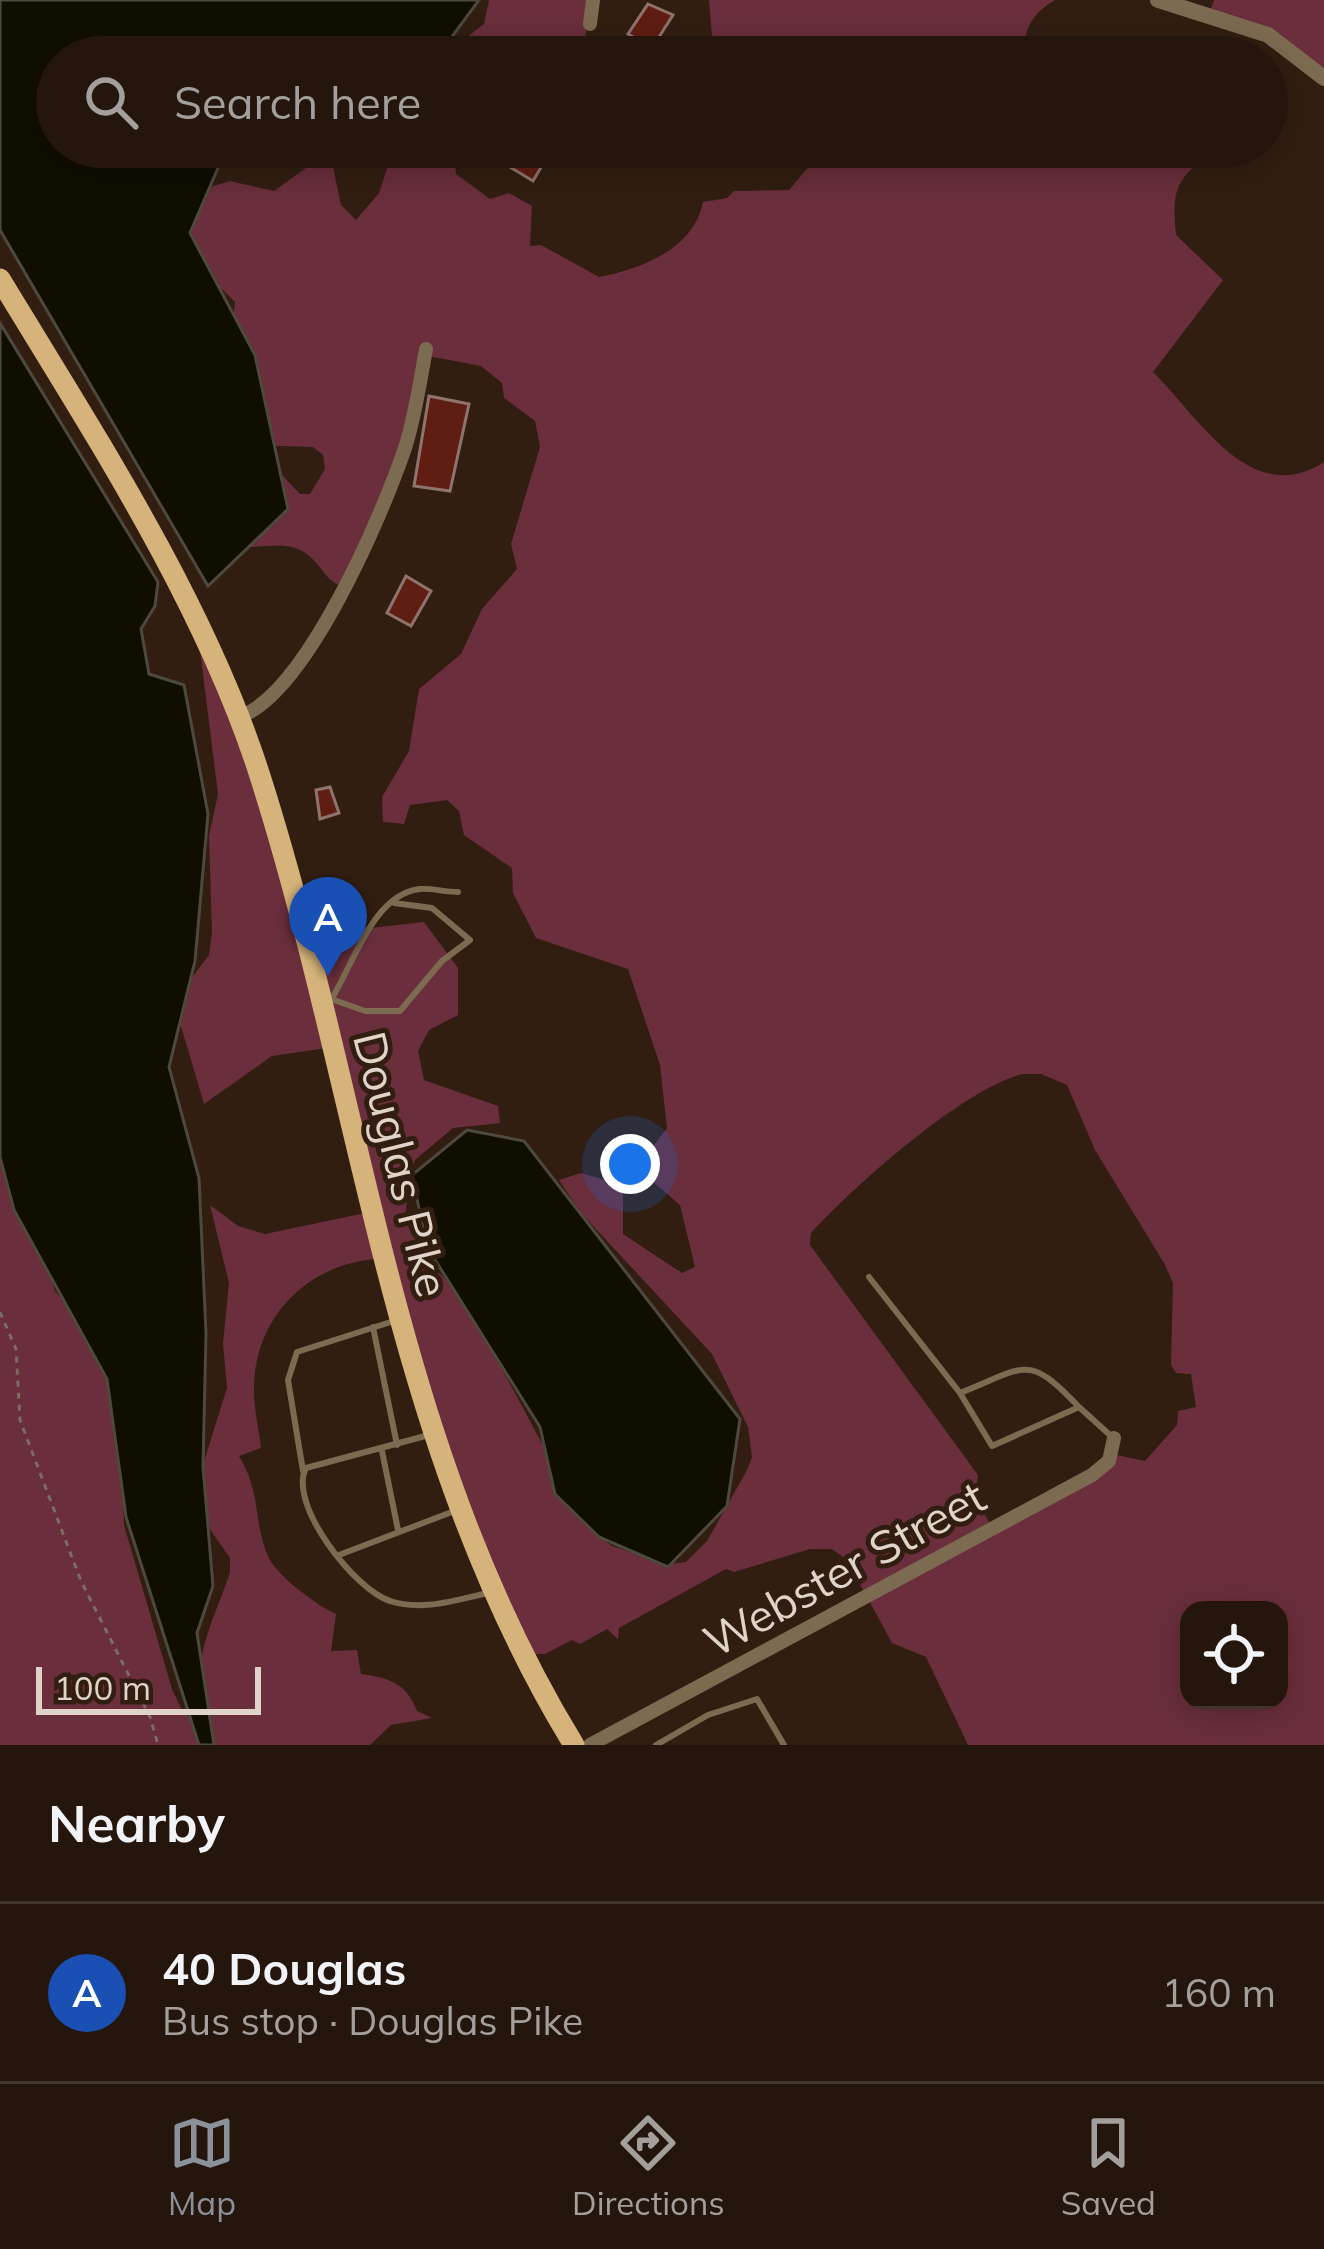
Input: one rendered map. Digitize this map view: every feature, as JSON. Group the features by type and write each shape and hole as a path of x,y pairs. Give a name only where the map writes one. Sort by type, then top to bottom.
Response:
{"main road":[{"name":"Douglas Pike","path":"0,279 191,611 238,717 327,1005 400,1319 457,1510 492,1592 590,1744"}],"street":[{"path":"590,24 593,0"},
{"path":"1157,0 1269,36"},
{"path":"1288,50 1324,78"},
{"path":"238,717 265,705 292,677 352,566 405,448 426,349"},
{"name":"Webster Street","path":"590,1744 1092,1475 1109,1462 1114,1438"}],"lane":[{"path":"394,903 433,908 470,940 442,961 400,1012 327,1005 364,936 394,903 419,889 458,892"},
{"path":"869,1277 960,1393 992,1446 1079,1407"},
{"path":"400,1319 307,1346 290,1366 307,1505 364,1588 386,1600 431,1605 492,1592"},
{"path":"373,1327 397,1445"},
{"path":"960,1393 1021,1369 1045,1372 1114,1438"},
{"path":"304,1473 433,1434"},
{"path":"382,1450 398,1530"},
{"path":"338,1555 457,1510"},
{"path":"656,1745 707,1715 757,1699 784,1745"}],"path":[{"path":"0,1312 16,1349 20,1420 81,1581 150,1717 158,1745"}],"shaded area":[{"path":"0,0 479,0 452,36 36,36 36,168 218,168 190,233 255,355 288,509 208,586 0,230"},
{"path":"489,0 593,0 585,36 468,36 484,24"},
{"path":"709,0 1055,0 1040,11 1026,36 712,35"},
{"path":"1214,0 1324,0 1324,70 1288,51 1288,36 1261,36 1211,9"},
{"path":"306,168 333,168 341,205 356,220 379,193 387,168 455,168 456,174 490,199 509,193 532,206 530,246 541,245 599,277 632,269 677,244 698,218 703,202 727,198 734,191 789,190 808,168 1192,168 1176,193 1176,235 1223,280 1153,372 1228,452 1250,466 1273,474 1298,474 1324,462 1324,1745 968,1745 926,1657 892,1643 847,1560 832,1549 810,1549 734,1572 726,1569 619,1628 618,1639 607,1629 580,1644 572,1640 545,1654 527,1654 375,1259 326,1272 288,1301 273,1320 256,1365 254,1398 261,1448 239,1456 251,1481 271,1562 297,1588 336,1614 331,1651 357,1650 361,1674 396,1684 417,1711 432,1718 391,1725 370,1745 0,1745 0,1152 11,1201 45,1258 55,1291 104,1347 122,1431 124,1525 172,1689 182,1710 207,1735 211,1721 200,1668 230,1572 230,1558 207,1525 200,1474 227,1388 223,1343 229,1283 210,1205 238,1226 265,1234 375,1211 333,1047 272,1056 204,1104 180,1023 190,980 209,955 212,933 209,836 218,794 199,642 311,926 345,918 370,928 424,922 458,968 458,1015 429,1030 418,1051 424,1080 498,1106 500,1123 453,1128 415,1160 407,1176 406,1222 428,1263 462,1294 561,1479 612,1546 669,1564 686,1562 707,1541 752,1457 748,1427 712,1354 581,1213 559,1180 581,1173 623,1185 623,1234 682,1273 695,1267 680,1205 651,1180 644,1158 667,1128 660,1065 628,969 536,938 513,893 512,868 464,835 459,811 447,800 410,805 404,824 383,822 382,797 409,751 419,689 461,654 482,609 517,569 511,544 540,447 535,421 504,398 502,383 481,366 428,356 419,419 345,588 300,550 237,546 279,472 300,494 310,494 325,469 323,455 313,447 253,445 233,322 235,302 207,274 189,225 207,188 230,181 274,191","holes":["1022,1074 1041,1074 1067,1085 1095,1150 1173,1283 1171,1365 1176,1373 1191,1374 1196,1407 1178,1411 1177,1425 1145,1461 1112,1454 1085,1481 993,1529 975,1498 978,1475 810,1245 811,1233 880,1167 969,1099"]},
{"path":"0,323 158,582 155,606 141,629 149,674 184,685 208,814 195,961 169,1067 199,1178 206,1333 203,1467 213,1586 197,1633 214,1745 199,1745 126,1517 107,1379 14,1210 0,1157"},
{"path":"467,1130 524,1141 740,1419 727,1506 668,1567 599,1537 555,1494 540,1427 427,1247 412,1175"}],"building":[{"path":"648,4 673,15 660,36 628,34"},
{"path":"512,168 541,168 533,181"},
{"path":"429,396 469,404 450,491 414,486"},
{"path":"406,576 431,591 411,626 387,613"},
{"path":"330,787 339,813 320,819 316,790"}],"place":[{"name":"40 Douglas","path":"328,976"}]}
